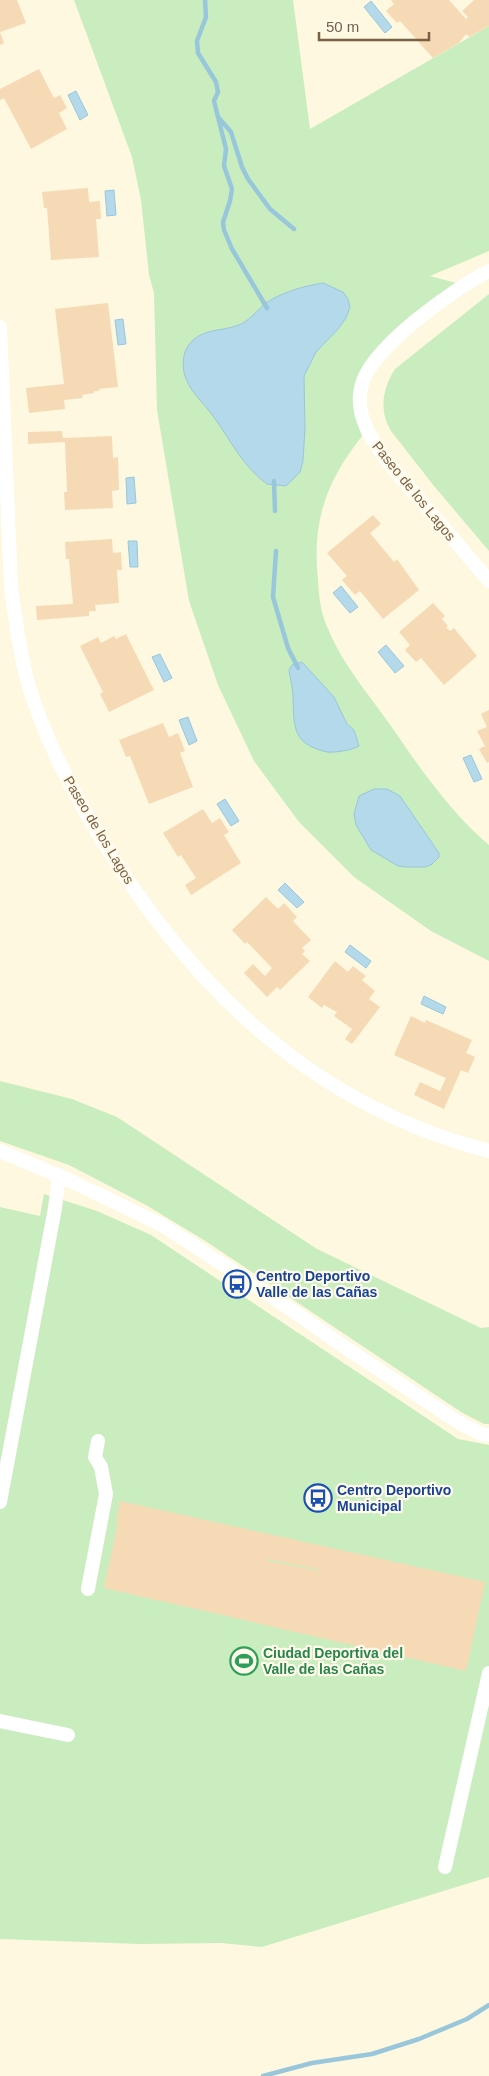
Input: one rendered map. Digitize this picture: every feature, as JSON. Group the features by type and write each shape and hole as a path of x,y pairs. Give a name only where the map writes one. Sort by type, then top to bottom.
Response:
{"street":[{"name":"Paseo de los Lagos","path":"489,271 452,293 398,337 375,360 365,375 360,399 364,422 387,461 489,581"},
{"name":"Paseo de los Lagos","path":"0,327 11,587 17,629 26,676 39,717 82,808 120,869 169,936 260,1033 336,1088 378,1112 446,1140 489,1151"},
{"path":"0,1150 65,1178 162,1225 270,1295 458,1422 480,1434 489,1435"},
{"path":"0,1502 5,1450 55,1208 65,1178"},
{"path":"88,1590 106,1494 101,1467 95,1456 98,1441"},
{"path":"445,1867 489,1673"},
{"path":"0,1721 68,1735"}],"green space":[{"path":"74,0 293,0 310,129 489,26 489,251 430,276 456,283 375,353 356,417 362,436 339,470 324,503 317,539 317,559 322,613 342,656 357,680 436,789 462,819 489,845 489,961 431,931 354,877 299,822 254,761 218,685 189,601 157,410 154,293 149,275 141,200 132,157"},
{"path":"489,294 489,551 391,431 385,416 384,400 387,384 395,369"},
{"path":"0,1081 72,1099 117,1117 317,1249 481,1328 489,1327 489,1424 484,1424 461,1412 207,1242 146,1205 69,1165 0,1141"},
{"name":"Ciudad Deportiva del Valle de las Cañas","path":"44,1194 97,1211 151,1235 458,1439 489,1445 489,1877 262,1947 221,1943 140,1944 0,1939 0,1207 40,1216"}],"water":[{"path":"371,1 392,27 385,33 364,7"},
{"path":"76,91 88,115 80,120 68,95"},
{"path":"114,190 116,215 107,216 105,191"},
{"path":"323,283 343,292 348,299 350,307 346,318 338,329 316,352 304,376 305,428 303,461 300,472 286,486 267,484 244,461 213,416 191,389 184,371 185,353 188,346 200,335 236,326 249,319 272,299 301,288"},
{"path":"123,319 126,344 118,345 115,320"},
{"path":"134,477 136,503 127,504 126,478"},
{"path":"128,541 137,541 138,567 130,567"},
{"path":"341,586 358,607 350,613 333,593"},
{"path":"386,645 404,666 395,673 378,652"},
{"path":"160,654 172,678 164,682 152,657"},
{"path":"302,662 334,697 347,724 354,730 359,746 343,751 327,752 316,749 301,739 295,725 293,690 289,670 292,665"},
{"path":"188,717 197,741 189,745 179,720"},
{"path":"471,755 482,779 474,782 463,758"},
{"path":"374,789 387,789 400,796 439,853 439,857 431,865 425,867 398,866 371,850 356,825 354,814 359,796"},
{"path":"225,799 239,821 231,826 217,804"},
{"path":"285,883 304,902 297,908 278,890"},
{"path":"350,945 371,961 366,968 345,952"},
{"path":"424,996 446,1007 443,1014 421,1004"}],"building":[{"path":"0,0 17,0 26,23 0,32"},
{"path":"391,0 449,0 466,19 468,17 462,11 474,0 489,0 489,26 469,37 466,34 459,43 433,58 400,21 397,23 386,11 394,4"},
{"path":"0,32 4,43 0,45"},
{"path":"39,69 54,98 60,95 67,108 59,113 67,129 31,149 4,98 0,100 0,89"},
{"path":"88,188 89,202 100,201 101,219 96,219 99,257 51,260 47,208 44,208 42,192"},
{"path":"108,303 118,387 99,389 99,391 94,391 94,393 82,395 83,398 64,400 65,409 29,413 26,388 64,384 55,309"},
{"path":"62,431 63,438 112,436 113,458 118,457 119,490 112,491 113,508 65,510 64,492 67,492 65,442 28,444 28,432"},
{"path":"373,515 381,524 370,533 394,562 397,559 419,590 383,619 360,591 355,595 342,580 347,576 327,553"},
{"path":"112,539 113,553 121,552 122,570 117,570 119,603 95,605 96,611 89,611 89,616 37,620 36,606 73,604 69,559 66,559 65,542"},
{"path":"433,603 445,616 442,619 448,626 446,627 450,631 454,628 477,656 444,685 421,658 416,662 405,650 410,645 399,632"},
{"path":"126,634 154,690 109,712 100,694 103,692 80,646 98,637 101,643 114,636 116,639"},
{"path":"489,710 489,762 487,763 479,749 485,746 477,731 487,727 481,714"},
{"path":"163,723 169,737 178,733 185,751 180,753 193,787 149,804 130,756 126,757 119,740"},
{"path":"203,809 212,823 220,818 229,832 224,835 241,863 191,895 185,885 196,878 181,855 178,857 163,833"},
{"path":"266,897 278,909 284,903 297,917 293,921 311,940 302,948 305,951 302,954 310,961 280,990 277,987 267,997 244,973 253,964 265,976 272,968 247,942 245,944 232,930"},
{"path":"335,961 348,972 353,966 366,976 362,980 375,991 369,999 380,1007 352,1044 345,1039 352,1029 334,1016 337,1012 324,1005 322,1008 308,997"},
{"path":"411,1016 425,1023 426,1020 472,1040 466,1053 475,1057 468,1073 461,1070 444,1109 414,1095 420,1082 440,1091 446,1078 394,1055"},
{"path":"120,1501 485,1582 466,1671 104,1588 118,1523 116,1523","holes":["268,1559 320,1570 268,1561"]}],"waterway":[{"path":"205,0 206,17 197,41 198,53 216,82 218,92 214,101 226,149 224,166 232,189 223,222 224,230 232,249 267,308"},
{"path":"218,117 231,132 242,167 248,179 270,209 294,229"},
{"path":"274,481 275,511"},
{"path":"276,551 273,597 288,648 298,668"},
{"path":"263,2076 312,2063 372,2054 419,2039 467,2019 489,2005"}],"place":[{"name":"Centro Deportivo Valle de las Cañas","path":"237,1284"},
{"name":"Centro Deportivo Municipal","path":"318,1498"},
{"name":"Ciudad Deportiva del Valle de las Cañas","path":"244,1661"}]}
